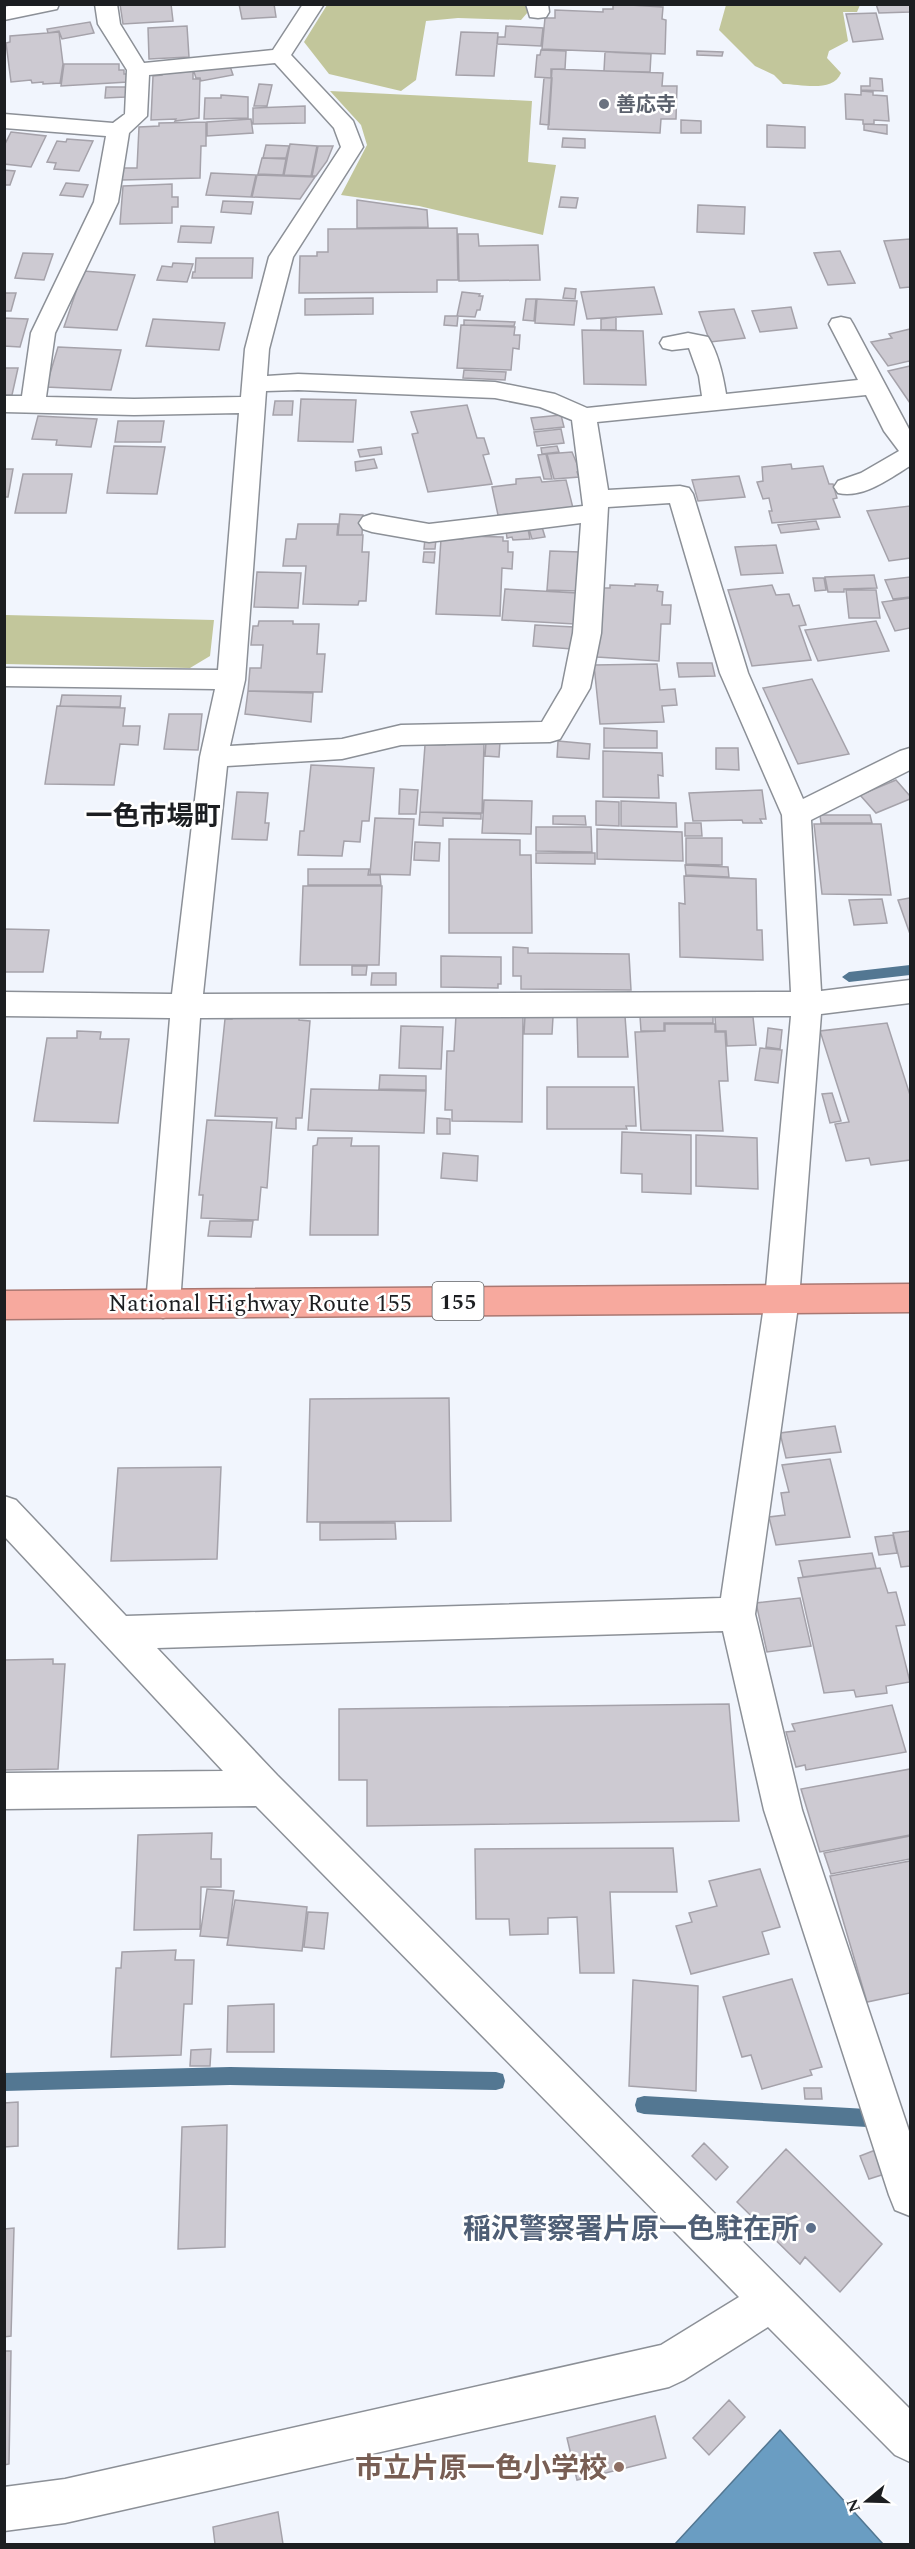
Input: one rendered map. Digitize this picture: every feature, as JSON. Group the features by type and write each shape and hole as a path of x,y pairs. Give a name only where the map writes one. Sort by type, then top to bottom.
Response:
{"highway":[{"name":"National Highway Route 155","path":"4,1305 910,1298"}],"street":[{"path":"4,14 49,4"},
{"path":"4,121 118,130 136,116 138,69 109,24 106,4"},
{"path":"280,56 314,4"},
{"path":"138,69 280,56"},
{"path":"163,1304 186,1006 214,757 231,680 256,349 281,257 352,147 345,126 280,56"},
{"path":"33,404 43,333 106,202 118,130"},
{"path":"841,324 897,431 910,448"},
{"path":"672,343 688,340 699,342 711,376 715,402"},
{"path":"4,404 134,407 253,394 298,382 495,390 546,400 584,416 874,386"},
{"path":"214,757 342,749 401,735 550,732 576,688 587,633 595,506 584,416"},
{"path":"847,487 870,479 910,455"},
{"path":"372,523 429,532 680,494 734,673 796,815 807,1004 782,1299 737,1614 783,1810 910,2195"},
{"path":"4,677 231,680"},
{"path":"796,815 910,758"},
{"path":"4,1004 186,1006 807,1004 910,992"},
{"path":"4,1511 264,1788 910,2440"},
{"path":"117,1633 737,1614"},
{"path":"4,1791 264,1788"},
{"path":"4,2509 65,2501 669,2365 771,2301"}],"green space":[{"path":"327,5 528,5 528,12 521,20 458,18 426,21 416,80 401,91 329,74 304,42"},
{"path":"726,5 860,5 857,12 843,12 848,41 829,51 827,58 841,73 831,83 816,86 783,84 774,75 755,66 719,30"},
{"path":"330,91 532,101 528,162 556,165 543,235 419,206 341,195 367,145 361,125"},
{"path":"5,615 214,620 210,656 190,668 5,664"}],"water":[{"path":"780,2430 883,2544 675,2544"}],"building":[{"path":"120,4 171,4 173,21 123,24"},
{"path":"239,4 274,4 276,17 242,19"},
{"path":"613,4 663,7 662,19 666,20 665,54 542,49 545,18 555,18 555,10 603,12 603,9 613,9"},
{"path":"876,4 910,4 910,12 879,13"},
{"path":"876,13 883,39 853,42 846,14"},
{"path":"90,22 94,33 62,39 59,31 48,33 47,29"},
{"path":"187,26 189,57 149,59 148,28"},
{"path":"506,26 543,28 541,46 497,44 498,37 505,37"},
{"path":"59,32 63,64 60,83 32,83 31,80 11,82 6,43 10,42 10,36"},
{"path":"461,32 498,33 494,76 456,75"},
{"path":"541,50 566,51 565,69 551,69 551,78 535,77 537,55 540,55"},
{"path":"697,51 723,52 722,56 697,55"},
{"path":"605,52 651,54 650,72 604,71"},
{"path":"64,64 119,64 119,70 124,70 124,74 128,74 128,82 61,86"},
{"path":"230,66 233,75 201,81 200,78 196,78 193,69"},
{"path":"552,69 663,73 662,86 677,86 676,119 661,119 660,133 548,129"},
{"path":"193,71 193,79 200,79 199,118 175,121 176,119 151,120 153,76 162,75 162,72"},
{"path":"544,78 552,78 549,125 540,124"},
{"path":"870,78 882,79 883,91 861,90 861,86 870,86"},
{"path":"259,84 272,85 267,106 254,106"},
{"path":"106,87 127,87 126,97 105,98"},
{"path":"861,91 887,96 889,121 874,120 874,124 863,124 863,120 846,119 845,94 861,95"},
{"path":"221,95 248,97 248,118 204,119 205,98 221,98"},
{"path":"305,106 305,123 253,124 253,108"},
{"path":"251,119 253,133 207,136 207,122"},
{"path":"681,120 701,121 701,133 681,133"},
{"path":"206,122 206,146 201,146 200,178 122,180 123,168 137,168 139,127 159,126 159,123"},
{"path":"864,124 887,125 887,134 864,130"},
{"path":"767,125 805,127 805,148 767,147"},
{"path":"11,132 46,136 31,167 4,164 4,146"},
{"path":"563,138 585,139 585,148 562,147"},
{"path":"67,139 93,141 79,171 54,169 56,163 47,162 57,141 66,142"},
{"path":"290,144 317,146 311,176 284,175"},
{"path":"266,145 289,146 286,158 263,158"},
{"path":"318,146 333,146 327,161 316,176 312,176"},
{"path":"262,158 286,159 283,175 258,174"},
{"path":"4,170 15,171 10,185 4,185"},
{"path":"211,173 256,175 251,197 206,195"},
{"path":"257,175 315,177 300,199 252,197"},
{"path":"66,183 88,185 83,197 60,195"},
{"path":"172,184 172,197 178,197 178,207 172,207 172,223 120,224 123,186"},
{"path":"561,197 578,198 576,208 559,207"},
{"path":"357,200 427,210 428,227 357,228"},
{"path":"223,201 253,202 251,214 221,212"},
{"path":"698,205 745,207 744,234 697,232"},
{"path":"181,226 214,227 211,243 178,242"},
{"path":"457,228 458,280 437,280 437,292 299,293 300,256 317,256 317,252 328,252 328,229"},
{"path":"458,234 478,234 479,246 538,245 540,280 459,281"},
{"path":"910,239 910,287 900,288 884,241"},
{"path":"840,251 855,283 828,285 814,253"},
{"path":"23,253 53,254 44,280 15,278"},
{"path":"196,258 253,258 252,278 192,278"},
{"path":"173,263 193,264 187,282 157,280 162,266 172,267"},
{"path":"83,271 135,275 117,330 64,327"},
{"path":"654,287 662,314 587,319 581,292"},
{"path":"565,288 576,289 575,299 563,298"},
{"path":"462,292 483,296 480,310 477,310 475,317 457,316"},
{"path":"4,293 16,293 11,311 4,311"},
{"path":"373,298 373,314 305,315 305,299"},
{"path":"526,299 536,299 534,321 523,320"},
{"path":"537,299 577,301 574,325 535,323"},
{"path":"791,307 797,328 760,332 752,311"},
{"path":"734,309 745,338 710,342 699,312"},
{"path":"445,316 458,316 457,326 444,325"},
{"path":"616,317 616,330 601,330 601,319"},
{"path":"4,318 28,319 20,347 4,346"},
{"path":"153,319 225,323 219,350 146,346"},
{"path":"464,320 515,322 514,326 464,325"},
{"path":"461,325 515,327 514,335 520,335 519,349 513,348 511,370 457,368"},
{"path":"910,329 910,363 909,361 888,366 871,342 892,338 889,334"},
{"path":"582,330 643,331 646,385 584,384"},
{"path":"58,347 121,350 111,390 46,387"},
{"path":"910,366 910,403 888,371"},
{"path":"4,368 18,368 12,395 4,395"},
{"path":"464,370 506,372 505,380 463,378"},
{"path":"301,399 356,400 353,442 298,441"},
{"path":"275,401 293,401 292,415 273,415"},
{"path":"467,405 477,438 484,438 489,454 483,455 492,484 428,492 412,434 418,433 411,412"},
{"path":"561,415 564,427 534,430 531,418"},
{"path":"38,416 97,419 91,447 56,445 57,440 32,439"},
{"path":"118,421 164,421 161,442 115,442"},
{"path":"561,429 564,443 537,446 534,432"},
{"path":"114,446 165,447 157,494 107,493"},
{"path":"557,446 559,452 542,454 541,448"},
{"path":"381,447 382,454 360,457 358,450"},
{"path":"572,452 580,471 577,472 579,477 554,479 547,454"},
{"path":"546,454 552,479 544,479 538,455"},
{"path":"374,459 377,468 356,471 355,462"},
{"path":"791,464 792,469 823,466 829,484 833,484 837,498 833,499 840,517 772,523 769,498 763,499 757,482 763,481 762,467"},
{"path":"4,469 13,469 8,497 4,497"},
{"path":"23,474 72,474 66,513 15,513"},
{"path":"739,476 745,497 698,501 692,480"},
{"path":"540,477 542,482 566,480 573,508 498,515 492,487 516,484 516,479"},
{"path":"910,506 910,558 889,561 867,511"},
{"path":"340,514 363,515 362,535 338,535"},
{"path":"816,521 819,529 781,533 778,525"},
{"path":"298,524 338,524 337,535 363,535 362,552 369,552 366,601 359,601 358,605 303,604 306,566 283,566 286,539 296,539"},
{"path":"542,527 545,537 532,539 529,529"},
{"path":"528,529 530,539 507,538 506,531"},
{"path":"464,536 503,537 503,541 508,541 508,552 513,552 512,569 502,568 500,616 436,614 441,539 463,539"},
{"path":"425,538 436,539 435,549 424,549"},
{"path":"776,545 783,573 741,575 735,547"},
{"path":"550,551 580,552 577,591 547,590"},
{"path":"424,552 435,552 434,563 423,562"},
{"path":"257,572 301,573 298,608 254,607"},
{"path":"874,575 877,588 844,589 844,592 828,592 825,577"},
{"path":"910,577 910,597 893,599 885,580"},
{"path":"813,578 824,578 826,590 815,591"},
{"path":"635,584 658,585 657,591 663,592 662,605 671,605 670,624 661,624 659,661 597,657 603,588 610,588 610,585 635,586"},
{"path":"772,585 776,595 789,594 793,606 799,605 806,625 799,626 811,660 752,666 728,590"},
{"path":"505,589 577,593 575,624 502,620"},
{"path":"846,590 876,590 880,618 849,618"},
{"path":"910,598 910,628 895,631 882,602"},
{"path":"259,621 319,624 317,654 325,654 322,692 248,691 250,668 261,668 263,645 251,645 253,626 258,626"},
{"path":"876,621 889,651 818,661 805,630"},
{"path":"535,625 574,627 572,649 533,646"},
{"path":"677,663 712,663 715,676 679,677"},
{"path":"657,664 660,690 675,689 677,705 662,706 664,722 600,724 594,665"},
{"path":"812,679 849,754 798,764 763,688"},
{"path":"248,691 313,693 311,722 245,714"},
{"path":"62,695 121,696 120,707 60,706"},
{"path":"57,706 125,708 123,726 140,726 138,745 120,744 114,785 45,784"},
{"path":"169,714 202,714 198,750 164,749"},
{"path":"604,728 657,731 657,748 604,748"},
{"path":"558,741 590,744 589,759 557,757"},
{"path":"486,742 500,742 499,757 485,756"},
{"path":"445,743 484,744 482,813 420,812 425,745 445,745"},
{"path":"716,748 738,748 739,770 716,769"},
{"path":"603,751 662,753 663,776 658,775 659,798 603,797"},
{"path":"311,765 374,768 369,821 362,821 360,842 344,841 342,856 298,855 300,831 304,831"},
{"path":"896,780 910,799 876,813 860,795"},
{"path":"400,789 418,790 416,814 399,814"},
{"path":"762,790 766,819 760,819 762,823 743,823 742,820 693,821 689,793"},
{"path":"237,792 268,793 265,823 269,823 267,840 232,839"},
{"path":"484,800 532,801 531,834 482,833"},
{"path":"596,801 619,802 619,826 596,825"},
{"path":"621,801 676,803 677,827 621,826"},
{"path":"420,812 481,814 481,819 443,818 443,826 419,825"},
{"path":"820,815 870,815 872,823 821,823"},
{"path":"553,816 585,816 586,825 553,824"},
{"path":"375,818 414,819 410,875 370,874"},
{"path":"685,823 701,823 702,836 685,836"},
{"path":"814,824 881,824 891,895 822,894"},
{"path":"536,827 591,827 592,852 536,851"},
{"path":"597,829 682,832 683,861 597,859"},
{"path":"686,838 722,838 722,865 686,864"},
{"path":"449,839 520,840 520,855 531,855 532,933 449,933"},
{"path":"415,842 440,843 439,861 414,860"},
{"path":"536,853 595,853 595,864 536,863"},
{"path":"685,865 728,867 729,877 686,875"},
{"path":"308,869 369,869 368,875 380,875 381,885 308,885"},
{"path":"684,876 756,879 757,930 762,930 763,960 680,957 679,903 685,904"},
{"path":"303,886 382,886 379,965 300,965"},
{"path":"910,898 910,934 898,900"},
{"path":"882,899 887,923 854,925 849,900"},
{"path":"4,929 49,930 43,972 4,972"},
{"path":"513,947 528,948 528,953 629,954 631,990 521,989 521,976 513,976"},
{"path":"441,956 501,957 501,984 498,984 498,988 441,987"},
{"path":"352,966 367,966 366,975 352,975"},
{"path":"372,973 396,973 396,985 371,985"},
{"path":"232,1014 299,1015 299,1020 310,1021 302,1118 296,1118 296,1129 276,1128 277,1118 215,1116 225,1019 232,1019"},
{"path":"456,1015 523,1016 522,1122 452,1121 452,1110 445,1110 447,1051 454,1051"},
{"path":"525,1016 553,1017 552,1034 524,1034"},
{"path":"577,1016 625,1016 628,1057 578,1057"},
{"path":"640,1016 713,1016 713,1023 664,1023 664,1031 641,1031"},
{"path":"715,1017 753,1017 756,1045 727,1046 726,1031 716,1031"},
{"path":"887,1023 910,1095 910,1160 871,1165 869,1158 846,1161 835,1124 849,1122 820,1031"},
{"path":"665,1024 715,1024 715,1032 725,1032 728,1081 719,1081 723,1131 641,1130 635,1032 665,1031"},
{"path":"401,1026 443,1027 441,1069 399,1068"},
{"path":"768,1028 782,1030 780,1049 766,1047"},
{"path":"77,1031 101,1032 100,1039 129,1039 118,1123 34,1121 47,1038 77,1038"},
{"path":"760,1048 782,1050 778,1083 755,1080"},
{"path":"380,1075 426,1076 426,1090 379,1089"},
{"path":"547,1087 634,1087 636,1126 626,1126 627,1129 547,1129"},
{"path":"311,1089 426,1091 424,1133 308,1130"},
{"path":"832,1093 841,1121 830,1123 822,1094"},
{"path":"437,1118 450,1119 450,1134 437,1134"},
{"path":"207,1120 272,1122 267,1188 261,1187 258,1220 201,1218 203,1195 199,1195"},
{"path":"622,1132 691,1135 691,1194 642,1192 642,1174 621,1173"},
{"path":"696,1135 757,1138 758,1189 696,1186"},
{"path":"318,1138 352,1138 351,1146 379,1146 378,1235 310,1235 313,1146 317,1145"},
{"path":"443,1153 478,1156 477,1181 441,1178"},
{"path":"210,1221 253,1221 251,1237 208,1236"},
{"path":"449,1398 451,1521 307,1522 310,1399"},
{"path":"835,1426 841,1452 786,1458 780,1433"},
{"path":"830,1459 850,1537 776,1545 769,1517 785,1515 781,1493 789,1492 782,1465"},
{"path":"221,1467 217,1559 111,1561 118,1468"},
{"path":"320,1523 395,1523 396,1539 320,1540"},
{"path":"910,1531 910,1566 901,1567 893,1533"},
{"path":"893,1535 897,1553 879,1555 875,1537"},
{"path":"872,1553 876,1568 803,1577 799,1561"},
{"path":"880,1568 888,1593 896,1592 905,1625 896,1626 910,1682 886,1686 887,1693 856,1697 854,1690 824,1693 798,1578"},
{"path":"800,1598 811,1646 767,1652 756,1603"},
{"path":"53,1659 53,1664 65,1664 58,1769 4,1770 4,1660"},
{"path":"729,1704 739,1821 367,1826 367,1780 339,1780 339,1709"},
{"path":"892,1705 906,1752 806,1770 805,1765 796,1767 786,1732 795,1731 792,1724"},
{"path":"910,1769 910,1835 820,1852 801,1789"},
{"path":"212,1833 211,1859 221,1859 221,1887 201,1887 200,1929 134,1930 138,1835"},
{"path":"910,1836 910,1859 831,1874 824,1853"},
{"path":"673,1848 677,1892 610,1892 614,1973 580,1973 577,1917 548,1918 548,1934 510,1935 509,1919 476,1919 475,1849"},
{"path":"910,1861 910,1993 867,2002 830,1876"},
{"path":"760,1869 780,1927 762,1932 769,1954 691,1974 676,1926 692,1922 689,1913 717,1906 709,1881"},
{"path":"207,1889 234,1891 228,1938 200,1936"},
{"path":"235,1900 307,1907 302,1951 227,1945"},
{"path":"308,1912 328,1913 324,1949 304,1947"},
{"path":"176,1950 175,1960 194,1960 192,2004 184,2004 181,2055 111,2057 116,1968 121,1968 122,1952"},
{"path":"792,1979 822,2067 810,2070 812,2075 762,2089 751,2055 742,2057 723,1997"},
{"path":"633,1980 698,1986 696,2091 629,2086"},
{"path":"274,2004 274,2052 227,2052 228,2006"},
{"path":"211,2049 210,2066 190,2066 191,2050"},
{"path":"804,2088 821,2088 822,2099 805,2099"},
{"path":"18,2102 18,2146 4,2147 4,2103"},
{"path":"227,2125 225,2247 178,2249 182,2127"},
{"path":"704,2143 728,2167 716,2180 692,2156"},
{"path":"786,2149 882,2244 840,2292 805,2257 800,2264 737,2202"},
{"path":"878,2149 888,2173 869,2179 860,2156"},
{"path":"14,2228 11,2336 4,2337 4,2229"},
{"path":"4,2351 11,2351 9,2464 4,2465"},
{"path":"729,2400 745,2417 709,2455 693,2438"},
{"path":"655,2416 666,2458 577,2480 567,2438"},
{"path":"278,2512 283,2544 215,2544 213,2527"}],"waterway":[{"path":"849,977 910,970"},
{"path":"4,2082 230,2076 496,2081"},
{"path":"644,2105 867,2118"}],"place":[{"name":"善応寺","path":"604,104"},
{"name":"稲沢警察署片原一色駐在所","path":"811,2228"},
{"name":"市立片原一色小学校","path":"619,2467"}],"district":[{"name":"一色市場町","path":"153,816"}]}
